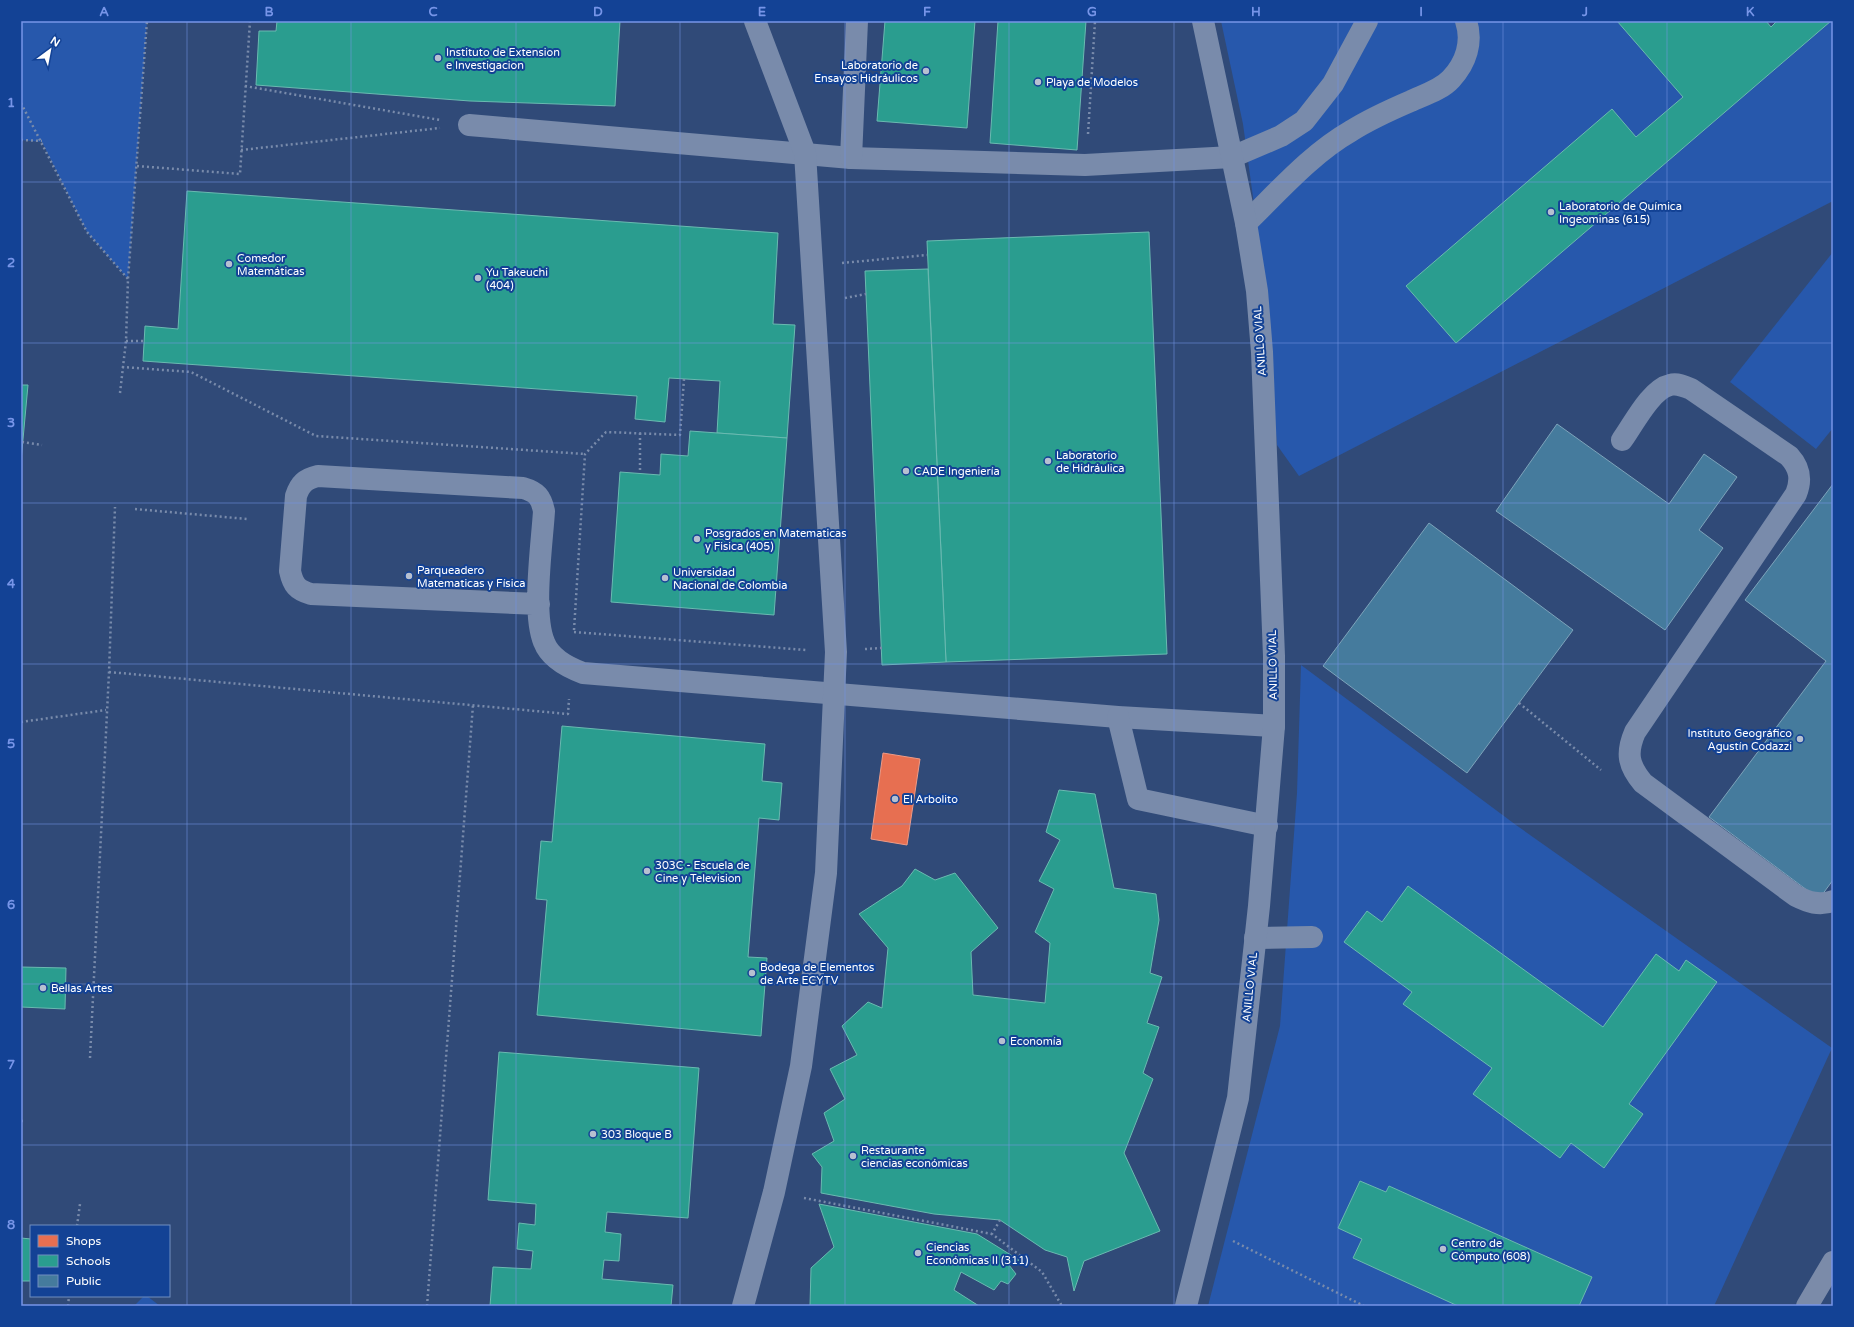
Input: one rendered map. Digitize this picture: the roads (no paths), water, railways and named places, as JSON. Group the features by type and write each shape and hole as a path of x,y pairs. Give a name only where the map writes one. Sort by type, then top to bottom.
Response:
{"highway":[{"path":"1807,1306 1833,1262"}],"street":[{"path":"743,1306 774,1192 801,1066 826,872 836,652 805,153 755,21"},
{"path":"851,158 857,21"},
{"name":"ANILLO VIAL","path":"1186,1306 1238,1098 1267,826 1274,726 1274,656 1262,352 1257,291 1246,223 1203,21"},
{"path":"469,125 851,158 1085,165 1232,157 1281,136 1304,121 1333,84 1367,21"},
{"path":"1246,223 1308,163 1350,131 1438,88 1449,81 1458,71 1465,59 1468,48 1469,30 1466,21"},
{"path":"1622,440 1654,395 1662,388 1671,385 1681,385 1691,389 1789,456 1796,464 1800,479 1796,494 1635,732 1630,744 1629,758 1634,772 1643,783 1796,896 1811,903 1827,903 1833,901"},
{"path":"538,604 311,594 300,591 292,582 290,571 296,496 300,486 308,479 318,476 523,488 535,492 542,501 544,511 538,604 540,628 544,642 551,654 571,669 595,675 1118,717 1274,726"},
{"path":"1118,717 1138,799 1267,826"},
{"path":"1256,938 1312,937"}],"place":[{"name":"Instituto de Extension e Investigacion","path":"438,58"},
{"name":"Laboratorio de Ensayos Hidráulicos","path":"926,71"},
{"name":"Playa de Modelos","path":"1038,82"},
{"name":"Laboratorio de Química Ingeominas (615)","path":"1551,212"},
{"name":"Comedor Matemáticas","path":"229,264"},
{"name":"Yu Takeuchi (404)","path":"478,278"},
{"name":"Laboratorio de Hidráulica","path":"1048,461"},
{"name":"CADE Ingeniería","path":"906,471"},
{"name":"Posgrados en Matematicas y Fisica (405)","path":"697,539"},
{"name":"Parqueadero Matematicas y Física","path":"409,576"},
{"name":"Universidad Nacional de Colombia","path":"665,578"},
{"name":"Instituto Geográfico Agustín Codazzi","path":"1800,739"},
{"name":"El Arbolito","path":"895,799"},
{"name":"303C - Escuela de Cine y Television","path":"647,871"},
{"name":"Bodega de Elementos de Arte ECYTV","path":"752,973"},
{"name":"Bellas Artes","path":"43,988"},
{"name":"Economía","path":"1002,1041"},
{"name":"303 Bloque B","path":"593,1134"},
{"name":"Restaurante ciencias económicas","path":"853,1156"},
{"name":"Centro de Cómputo (608)","path":"1443,1249"},
{"name":"Ciencias Económicas II (311)","path":"918,1253"}]}
